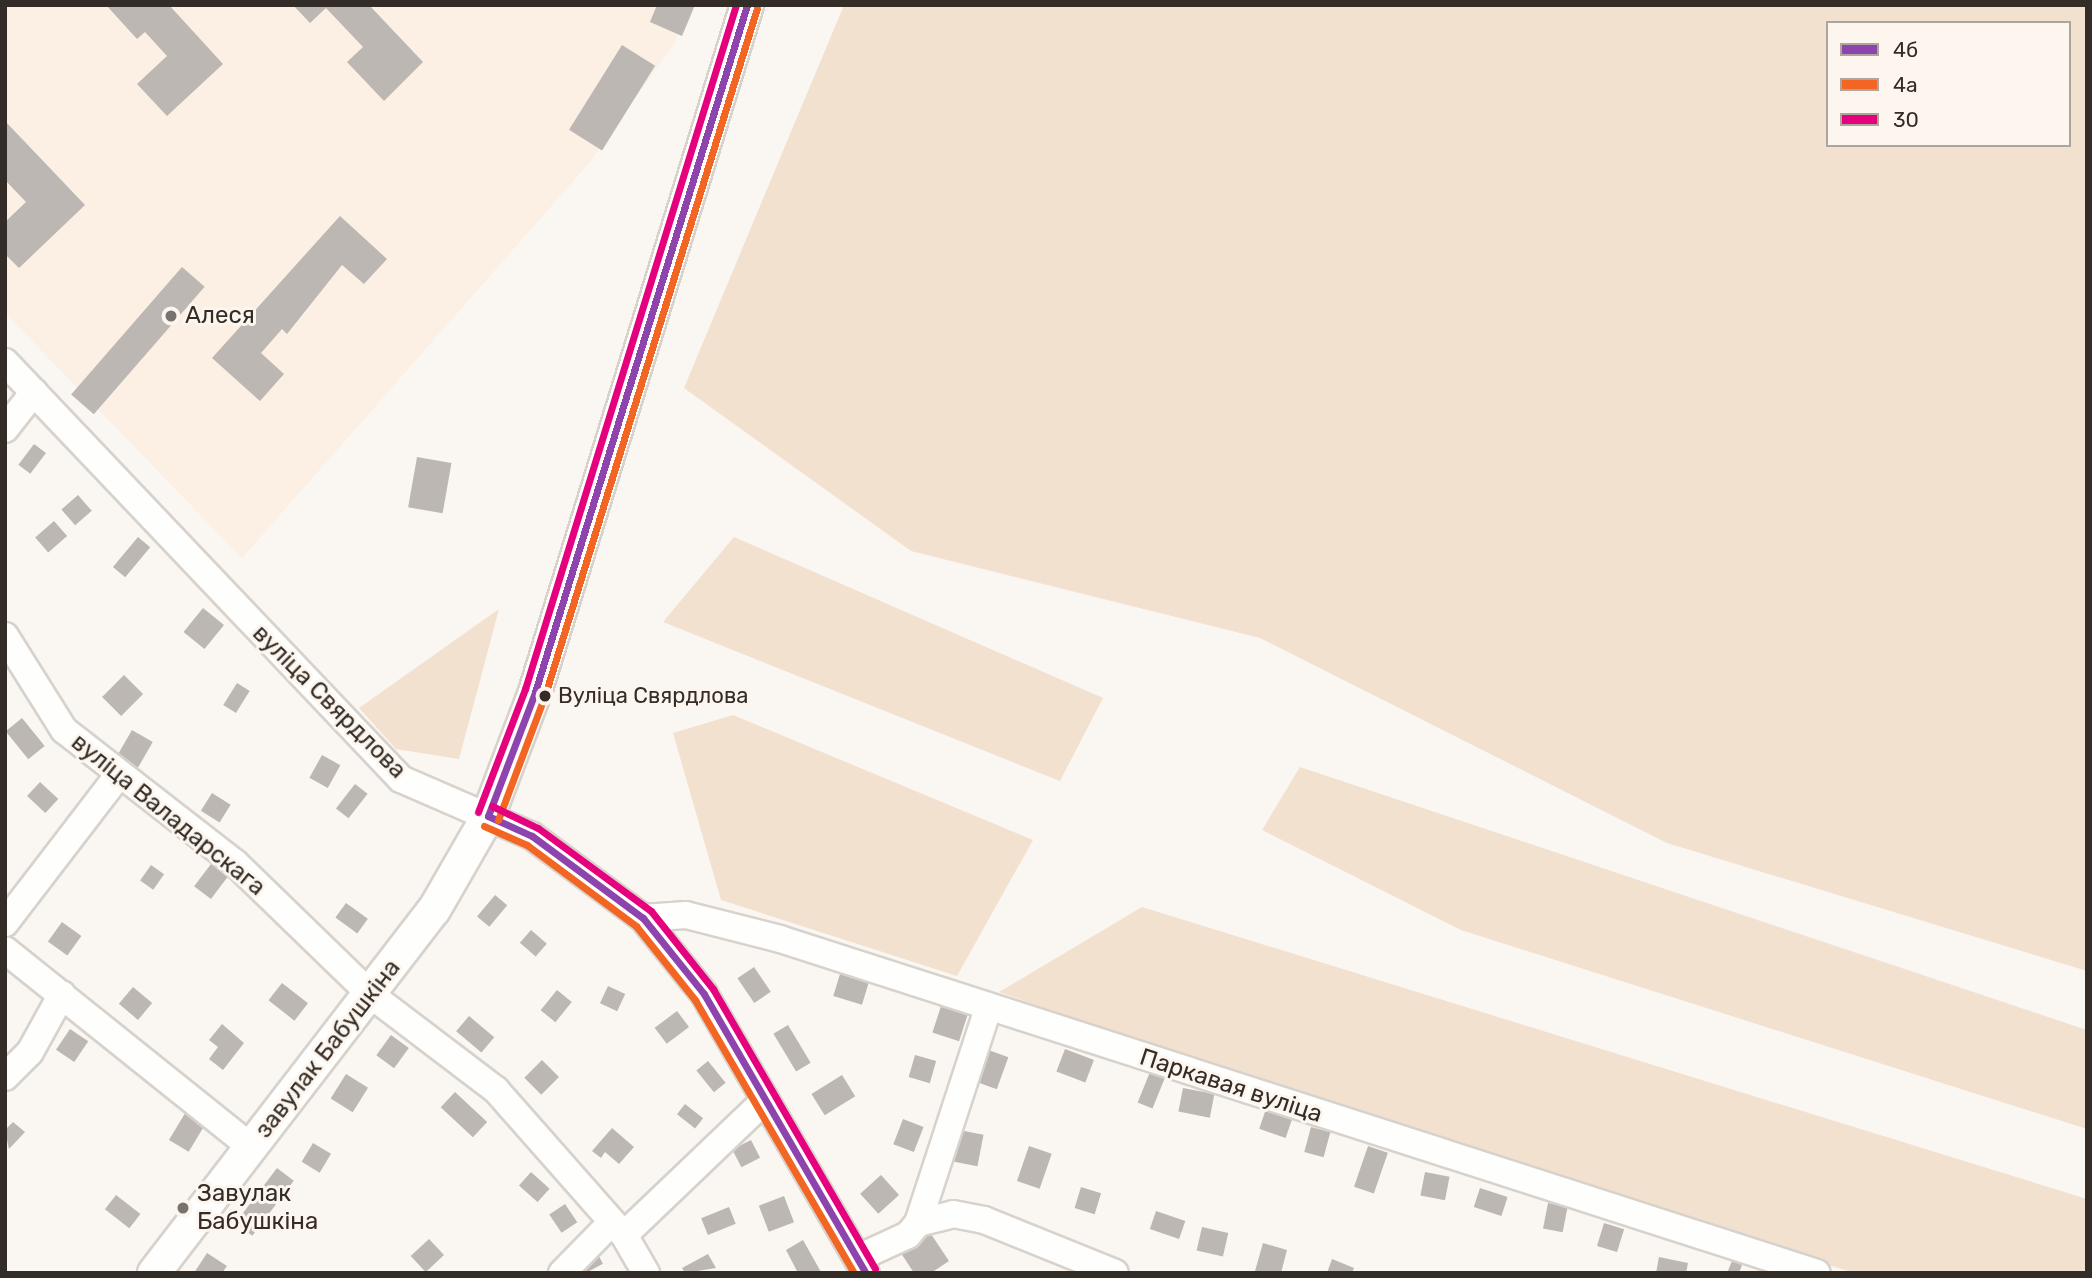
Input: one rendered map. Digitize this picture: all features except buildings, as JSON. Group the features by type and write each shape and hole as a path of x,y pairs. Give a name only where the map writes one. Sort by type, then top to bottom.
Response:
{"main road":[{"name":"завулак Бабушкіна","path":"154,1273 434,910 488,817 535,692 747,5"}],"street":[{"name":"вуліца Свярдлова","path":"5,362 373,753 401,779 532,836 643,918 704,994 763,1102 862,1265"},
{"path":"5,429 34,392"},
{"name":"вуліца Валадарскага","path":"5,636 64,730 118,776 235,863 371,995 496,1090 617,1229 646,1273"},
{"path":"5,923 118,776"},
{"name":"Паркавая вуліца","path":"643,918 686,915 726,925 989,1006 1817,1273"},
{"path":"5,950 252,1148"},
{"path":"5,1077 30,1052 62,994"},
{"path":"862,1265 908,1235 918,1223 989,1006"},
{"path":"562,1273 617,1229 763,1102"},
{"path":"918,1223 953,1214 984,1220 1115,1273"}],"shaded area":[{"path":"5,5 690,5 673,45 590,162 242,558 5,313"},
{"path":"844,5 2087,5 2087,971 1667,843 1260,638 911,551 684,388"},
{"path":"734,537 1103,698 1060,781 663,622"},
{"path":"499,609 459,759 396,749 359,708"},
{"path":"733,715 1033,840 957,976 721,900 673,733"},
{"path":"1300,767 2087,1030 2087,1129 1461,930 1262,830"},
{"path":"1142,907 2087,1199 2087,1273 1854,1273 1268,1088 999,992"}],"transit line":[{"name":"30","path":"478,812 525,689 736,5"},
{"name":"4б","path":"488,816 535,692 747,5"},
{"name":"4а","path":"498,820 545,695 757,8"},
{"name":"30","path":"492,806 538,828 651,911 713,989 875,1268"},
{"name":"4б","path":"488,816 532,836 643,918 704,994 866,1273"},
{"name":"4а","path":"484,826 527,845 636,926 695,1000 854,1273"}],"place":[{"name":"Алеся","path":"171,316"},
{"name":"Вуліца Свярдлова","path":"545,696"},
{"name":"Завулак Бабушкіна","path":"183,1208"}]}
